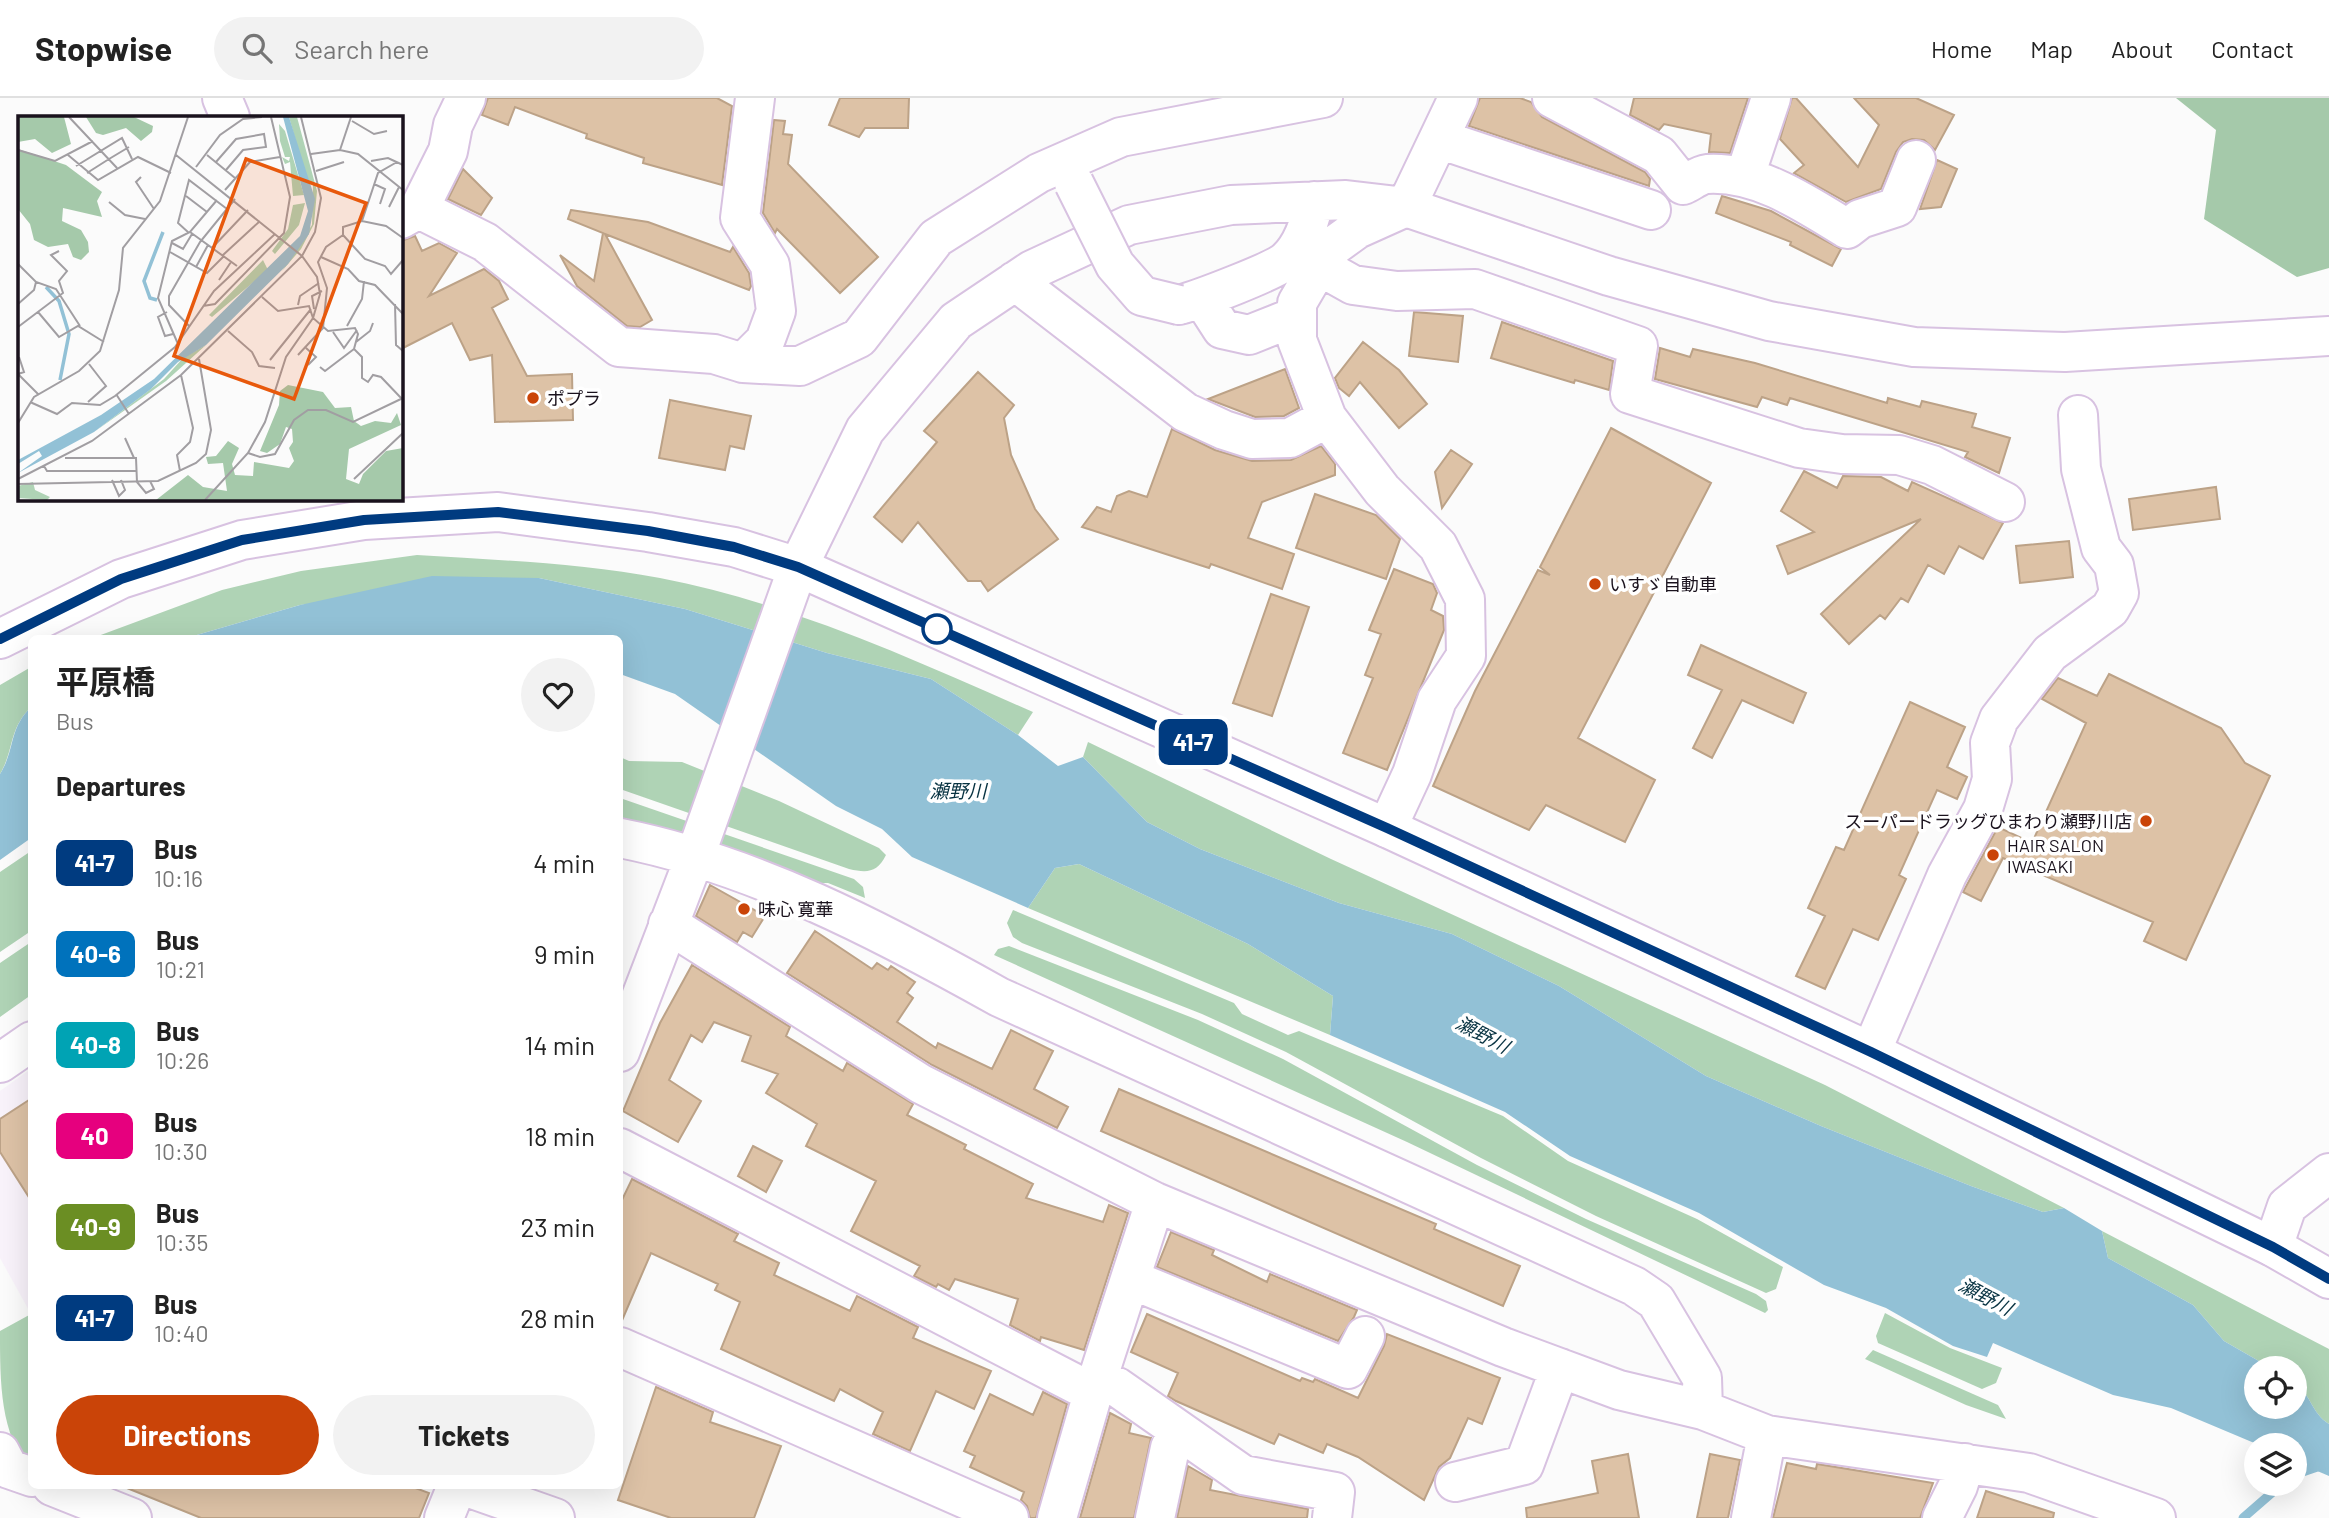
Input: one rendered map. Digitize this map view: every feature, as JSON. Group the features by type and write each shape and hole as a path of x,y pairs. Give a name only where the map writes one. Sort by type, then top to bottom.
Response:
{"main road":[{"path":"222,98 230,116"},
{"path":"466,98 453,125 448,150 410,214 485,242 619,346 714,354 743,363 800,366 859,338 936,238 1039,173 1068,173 1121,137 1323,98"},
{"path":"743,363 765,341 776,311 770,265 740,218 755,98"},
{"path":"1387,828 1412,774 1437,700 1466,656 1465,599 1438,546 1382,490 1327,418 1297,340 1297,303 1328,250 1357,229 1406,207 1458,98"},
{"path":"1552,98 1659,155 1683,185 1705,174 1745,176 1808,205 1847,229 1860,219 1897,207 1916,160"},
{"path":"1745,176 1771,98"},
{"path":"1439,139 1651,210"},
{"path":"1068,173 1115,265 1142,296 1191,301 1286,261 1309,227 1314,201"},
{"path":"623,1044 787,604 798,567 865,430 957,321 1015,281 1129,225 1231,205 1346,200 1406,207 1609,276 1769,321 1914,347 2065,352 2329,336"},
{"path":"1319,266 1353,285 1397,291 1475,289 1638,346 1630,394 1799,449 1842,454 1899,455 1932,465 2005,502"},
{"path":"1015,281 1185,412 1224,430 1252,439 1290,438 1327,418"},
{"path":"1191,301 1222,329 1249,335 1297,316"},
{"path":"1871,1052 1947,874 1983,809 1992,779 1990,743 1999,719 2050,653 2110,609 2119,593 2113,565 2101,548 2081,469 2078,415"},
{"path":"0,639 121,579 242,540 364,520 498,512 648,531 734,547 798,567 1387,828 1871,1052 2273,1247 2329,1279"},
{"path":"623,839 695,854 774,887 908,947 999,997 1634,1286 1656,1301 1702,1378 1703,1410"},
{"path":"668,924 921,1084 1155,1202 1560,1368 1619,1390 1703,1410 1767,1435 2029,1473 2156,1518"},
{"path":"0,1063 28,1044"},
{"path":"623,1150 1096,1386 1117,1387 1243,1475 1335,1492 1332,1518"},
{"path":"2273,1247 2287,1206 2329,1173"},
{"path":"1057,1518 1155,1202"},
{"path":"1130,1279 1348,1369 1364,1336"},
{"path":"623,1348 1009,1518"},
{"path":"1455,1482 1524,1465 1560,1368"},
{"path":"1155,1518 1170,1448 1178,1430"},
{"path":"1751,1518 1767,1435"},
{"path":"0,1452 9,1469 28,1476"},
{"path":"1942,1518 1958,1486 1965,1463"},
{"path":"60,1489 132,1518"},
{"path":"444,1518 456,1489"},
{"path":"473,1489 555,1518"}],"shaded area":[{"path":"28,1071 28,1309 0,1258 0,1091"}],"green space":[{"path":"2176,98 2329,98 2329,268 2297,277 2204,219 2216,130"},
{"path":"417,555 539,563 660,578 756,602 803,617 942,672 1033,712 1018,735 931,679 827,653 685,609 539,578 300,605 197,635 101,635 222,590 301,571"},
{"path":"28,669 28,710 15,731 0,774 0,685"},
{"path":"1088,742 1331,859 1825,1085 2064,1208 2043,1212 1971,1186 1706,1076 1559,986 1452,934 1339,903 1200,849 1147,822 1083,757"},
{"path":"623,758 629,761 682,762 779,801 879,848 886,855 879,865 871,870 849,869 623,790"},
{"path":"623,799 854,879 863,887 865,898 828,883 804,883 623,828"},
{"path":"28,853 28,933 0,952 0,872"},
{"path":"1079,864 1248,944 1333,996 1330,1035 1028,908 1055,868"},
{"path":"1013,910 1234,1003 1242,1014 1288,1035 1299,1031 1503,1116 1568,1161 1697,1219 1783,1267 1776,1289 1766,1293 1596,1216 1481,1158 1286,1052 1202,1014 1022,943 1013,937 1007,923"},
{"path":"28,944 28,997 0,1017 0,963"},
{"path":"1009,946 1198,1020 1283,1059 1477,1165 1586,1219 1756,1294 1766,1301 1768,1310 1765,1313 1407,1142 994,955 998,949"},
{"path":"2102,1231 2329,1349 2329,1424 2318,1414 2307,1397 2307,1356 2250,1356 2224,1341 2193,1305 2108,1258"},
{"path":"1885,1313 1950,1348 2002,1368 1996,1383 1982,1389 1878,1343 1876,1336"},
{"path":"28,1316 28,1465 13,1441 4,1407 0,1331"},
{"path":"1873,1350 1998,1405 2006,1419 1966,1405 1865,1359"}],"water":[{"name":"瀬野川","path":"432,576 539,578 685,609 827,653 931,679 1018,735 1058,766 1083,757 1147,822 1200,849 1339,903 1452,934 1559,986 1706,1076 1971,1186 2043,1212 2064,1208 2102,1231 2108,1258 2193,1305 2224,1341 2250,1356 2244,1356 2244,1419 2307,1419 2307,1397 2318,1414 2329,1424 2329,1476 2307,1467 2307,1433 2244,1433 2244,1439 2171,1408 2113,1395 1993,1343 1987,1357 1953,1346 1886,1308 1824,1285 1699,1213 1570,1156 1505,1112 1330,1035 1333,996 1248,944 1079,864 1055,868 1028,908 912,857 882,829 836,806 675,694 623,675 623,635 197,635 300,605"},
{"path":"28,710 28,840 0,860 0,774 15,731"}],"building":[{"path":"488,98 717,98 732,106 722,185 643,163 644,158 586,138 587,134 515,107 508,125 482,115"},
{"path":"840,98 909,98 908,128 865,128 859,137 829,125"},
{"path":"1480,98 1520,98 1531,102 1542,117 1645,172 1650,179 1649,186 1469,126"},
{"path":"1634,98 1748,98 1730,153 1709,152 1711,134 1664,124 1659,130 1630,115"},
{"path":"1792,98 1796,98 1858,167 1879,125 1854,98 1916,98 1954,115 1935,150 1924,140 1912,139 1903,142 1896,152 1881,189 1846,202 1794,173 1804,165 1780,139"},
{"path":"774,120 785,121 783,134 792,135 788,164 878,257 840,293 777,229 775,233 763,213"},
{"path":"1937,160 1957,169 1941,207 1920,209"},
{"path":"463,169 492,198 481,215 448,199"},
{"path":"1722,196 1771,211 1841,249 1832,266 1790,245 1791,242 1716,213"},
{"path":"571,210 648,222 730,252 733,247 749,273 751,286 749,290 605,234 652,320 640,327 627,326 577,286 560,255 594,281 603,233 568,219"},
{"path":"415,236 422,251 439,243 457,253 429,296 484,269 499,281 508,299 492,308 527,376 572,374 573,420 495,422 492,355 470,360 452,323 402,348 402,241"},
{"path":"1414,312 1463,316 1458,362 1409,356"},
{"path":"1502,322 1613,361 1609,390 1575,380 1574,383 1491,358"},
{"path":"1363,342 1399,370 1427,404 1399,428 1360,382 1349,396 1339,388 1335,378"},
{"path":"1660,348 1690,357 1693,349 1755,363 1887,403 1888,398 1920,407 1922,401 1976,414 1972,427 2010,438 1999,473 1965,457 1968,452 1790,398 1787,405 1762,397 1757,407 1655,379"},
{"path":"1285,369 1299,408 1284,416 1255,417 1208,399"},
{"path":"978,372 1014,405 1004,418 1011,455 1035,509 1058,539 988,591 981,581 968,581 918,522 902,542 874,517 937,442 924,431"},
{"path":"670,400 751,416 744,449 730,446 725,470 659,458"},
{"name":"いすゞ自動車","path":"1611,428 1711,483 1578,738 1655,780 1625,842 1546,805 1529,830 1433,786 1475,691 1538,570 1550,575 1540,567"},
{"path":"1172,429 1215,450 1252,461 1291,460 1321,446 1335,464 1335,475 1262,502 1248,538 1294,554 1282,589 1211,564 1209,568 1082,527 1097,507 1111,512 1117,496 1129,491 1147,497"},
{"path":"1451,450 1472,464 1442,508 1435,472"},
{"path":"1804,471 1837,488 1843,476 1881,477 1908,491 1912,482 2003,523 1983,559 1959,546 1944,574 1928,565 1908,602 1901,598 1885,619 1880,615 1849,644 1821,614 1921,519 1788,574 1777,546 1814,532 1781,511"},
{"path":"2216,487 2220,519 2133,530 2129,499"},
{"path":"1315,494 1376,515 1400,539 1386,579 1296,548"},
{"path":"2069,541 2073,577 2020,583 2016,546"},
{"path":"1394,569 1433,584 1437,593 1431,610 1443,616 1444,630 1387,770 1343,753 1373,678 1365,675 1381,634 1369,630"},
{"path":"1271,594 1309,607 1272,716 1233,703"},
{"path":"1701,645 1806,693 1793,723 1742,700 1712,758 1693,748 1722,690 1688,675"},
{"name":"スーパードラッグひまわり瀬野川店","path":"2109,674 2221,728 2245,763 2270,776 2186,960 2144,941 2153,922 2003,858 1981,901 1963,892 1998,827 2032,843 2086,723 2042,699 2058,678 2097,696"},
{"path":"1910,702 1965,727 1947,767 1967,777 1957,799 1937,790 1899,875 1906,879 1878,940 1853,929 1825,989 1796,976 1825,916 1808,908 1836,847 1844,850"},
{"path":"710,885 765,916 752,937 743,932 737,942 696,916"},
{"path":"815,931 872,969 877,963 888,970 891,966 915,982 907,993 913,998 897,1022 936,1048 938,1043 992,1069 1011,1030 1053,1051 1034,1089 1068,1107 1057,1128 932,1065 787,973"},
{"path":"692,965 790,1027 786,1036 843,1071 847,1063 913,1104 907,1115 966,1145 964,1149 1033,1184 1026,1198 1103,1222 1109,1205 1128,1213 1084,1350 1041,1337 1040,1341 1010,1325 1018,1299 955,1279 949,1290 938,1284 936,1287 914,1276 920,1266 851,1231 876,1181 806,1146 817,1124 766,1093 778,1074 742,1061 751,1036 714,1022 702,1042 691,1035 669,1080 701,1101 678,1142 623,1111 660,1023"},
{"path":"1119,1089 1436,1224 1434,1229 1520,1266 1503,1306 1101,1131"},
{"path":"28,1101 28,1196 0,1152 0,1119"},
{"path":"753,1146 782,1161 766,1192 738,1176"},
{"path":"632,1179 738,1234 734,1241 779,1263 774,1275 850,1311 857,1296 918,1327 913,1338 991,1371 974,1409 936,1391 910,1451 873,1434 883,1412 840,1389 834,1401 721,1349 740,1302 715,1290 718,1284 651,1253 623,1318 623,1198"},
{"path":"1171,1232 1214,1250 1212,1255 1267,1282 1270,1274 1357,1310 1354,1317 1338,1341 1157,1267"},
{"path":"1147,1314 1300,1381 1302,1378 1313,1382 1315,1379 1358,1398 1384,1346 1387,1334 1500,1378 1482,1424 1468,1418 1450,1458 1439,1467 1424,1500 1358,1457 1327,1444 1323,1453 1279,1434 1274,1444 1168,1396 1178,1373 1131,1352"},
{"path":"656,1387 713,1412 710,1422 781,1446 754,1518 671,1518 618,1500"},
{"path":"1043,1392 1067,1404 1036,1518 1030,1518 1027,1506 1021,1500 1024,1492 970,1467 975,1456 964,1451 990,1394 1033,1415"},
{"path":"1110,1413 1131,1424 1129,1433 1151,1438 1134,1518 1080,1518"},
{"path":"1628,1454 1639,1518 1527,1518 1526,1508 1598,1493 1592,1461"},
{"path":"1710,1454 1740,1460 1728,1518 1697,1518"},
{"path":"1787,1463 1816,1469 1817,1464 1933,1483 1920,1518 1773,1518"},
{"path":"1188,1466 1212,1480 1210,1490 1308,1509 1307,1518 1177,1518"},
{"path":"129,1489 418,1489 429,1493 419,1518 201,1518"},
{"path":"1986,1491 2054,1513 2053,1518 1977,1518"}],"waterway":[{"path":"2307,1471 2329,1463"},
{"path":"2243,1518 2268,1496"}],"bus line":[{"name":"41-7","path":"0,639 121,579 242,540 364,520 498,512 648,531 734,547 798,567 1387,828 1871,1052 2273,1247 2329,1279"}],"place":[{"name":"ポプラ","path":"533,398"},
{"name":"いすゞ自動車","path":"1595,584"},
{"name":"スーパードラッグひまわり瀬野川店","path":"2146,821"},
{"name":"HAIR SALON IWASAKI","path":"1993,855"},
{"name":"味心 寛華","path":"744,909"}]}
